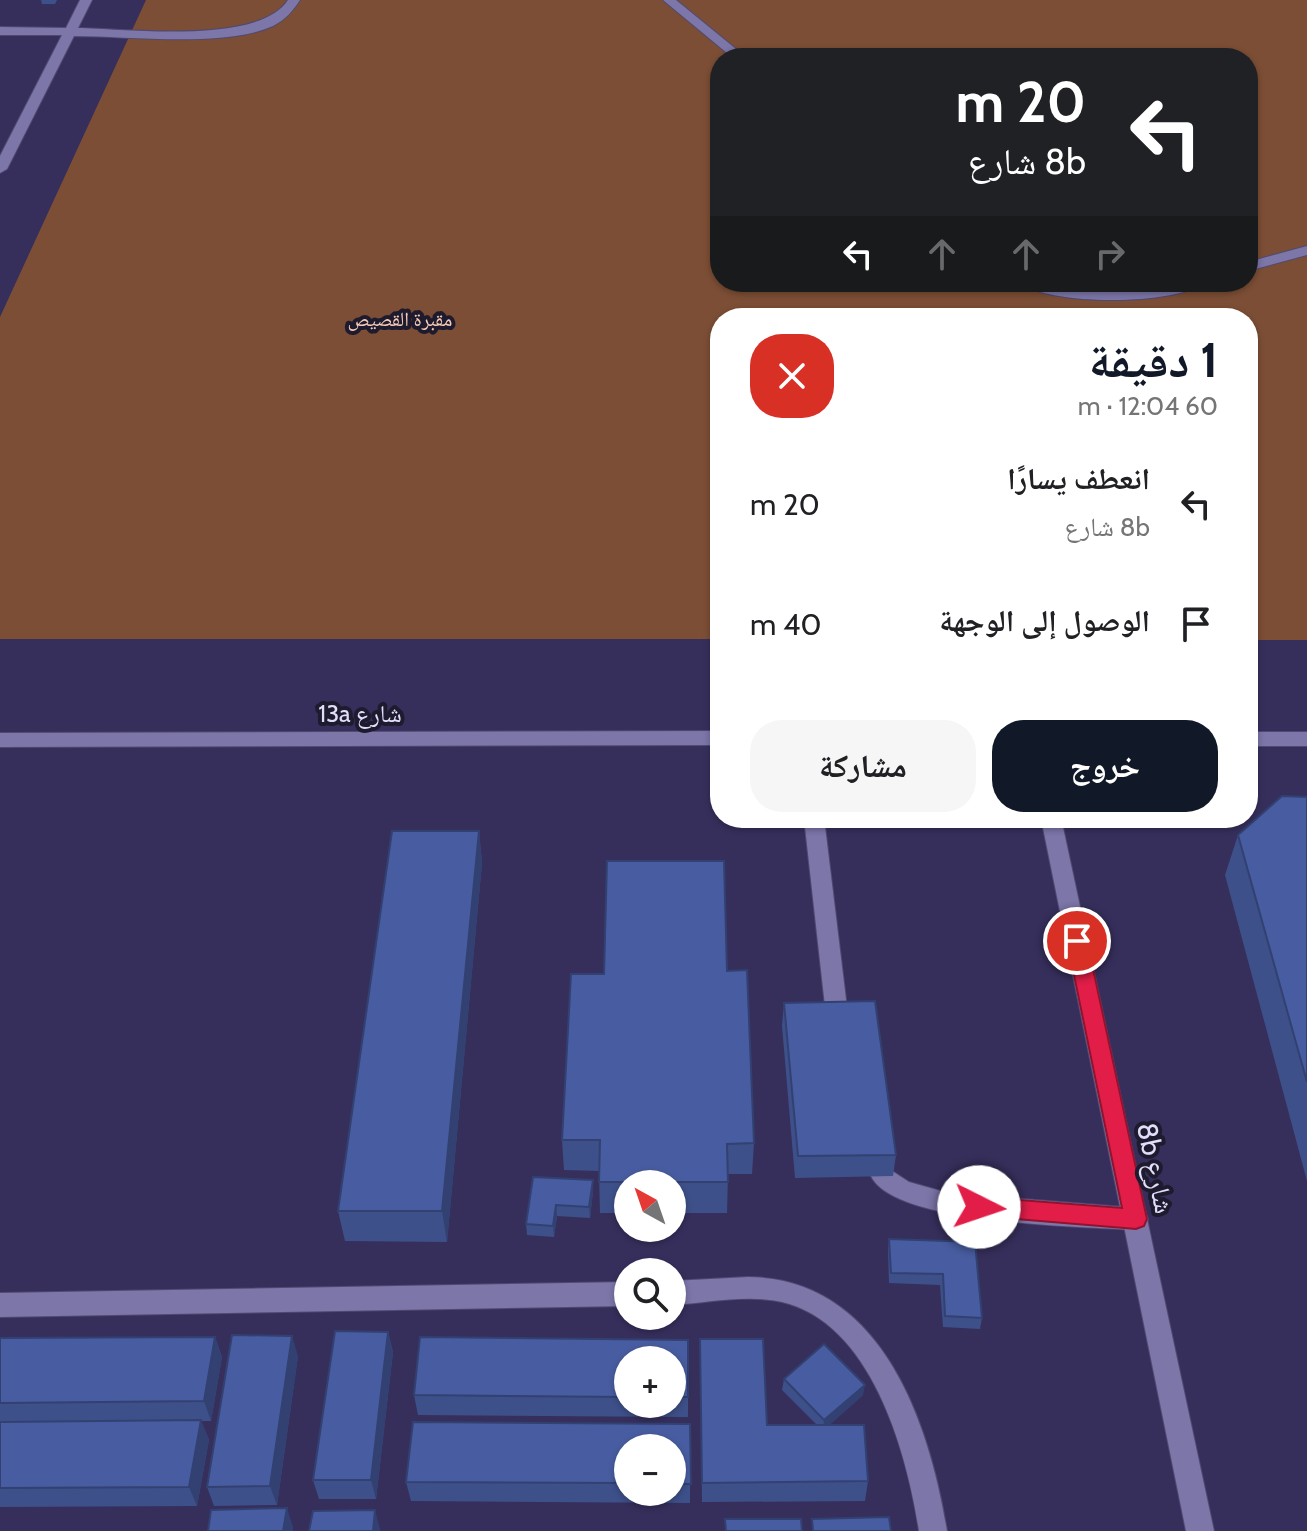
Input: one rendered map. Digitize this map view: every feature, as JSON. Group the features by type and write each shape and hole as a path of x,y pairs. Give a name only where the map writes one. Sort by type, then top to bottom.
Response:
{"street":[{"path":"0,169 86,0"},
{"path":"0,31 228,34 256,28 280,18 294,0"},
{"path":"669,0 729,48"},
{"path":"1258,264 1307,250"},
{"path":"1064,292 1115,297 1162,292"},
{"name":"13a شارع","path":"0,740 710,738"},
{"path":"1258,739 1307,739"},
{"path":"815,828 838,1024"},
{"name":"8b شارع","path":"1053,828 1200,1531"},
{"path":"883,1176 902,1191 948,1204 1136,1219"},
{"path":"686,1293 785,1291 808,1298 850,1328 889,1388 908,1430 927,1490 933,1531"},
{"path":"0,1305 614,1294"}],"green space":[{"name":"مقبرة القصيص","path":"146,0 1307,0 1307,640 1258,640 1258,308 710,308 710,639 0,639 0,317"}],"building":[{"path":"1282,796 1307,797 1307,1082 1238,835 1246,828 1258,828 1258,817"},
{"path":"392,831 479,831 442,1211 338,1211"},
{"path":"607,861 724,861 727,971 747,970 754,1143 727,1144 728,1182 686,1182 686,1170 614,1170 614,1182 599,1182 600,1140 562,1140 571,974 604,974"},
{"path":"875,1001 896,1155 798,1156 784,1003"},
{"path":"533,1177 593,1180 589,1207 556,1205 553,1226 526,1224"},
{"path":"889,1239 975,1242 982,1318 945,1316 943,1274 891,1273"},
{"path":"335,1331 388,1332 371,1480 313,1480"},
{"path":"232,1335 292,1336 270,1486 207,1487"},
{"path":"215,1337 204,1401 0,1403 0,1338"},
{"path":"420,1337 688,1340 688,1397 686,1346 614,1346 614,1397 414,1395"},
{"path":"700,1339 763,1339 767,1425 864,1425 868,1481 702,1483"},
{"path":"824,1344 865,1385 824,1420 784,1379"},
{"path":"201,1420 189,1487 0,1488 0,1422"},
{"path":"413,1422 690,1424 691,1484 686,1484 686,1434 614,1434 614,1483 406,1482"},
{"path":"287,1508 283,1531 208,1531 211,1510"},
{"path":"375,1510 373,1531 309,1531 313,1511"},
{"path":"889,1517 891,1531 813,1531 812,1519"},
{"path":"725,1519 801,1519 802,1531 726,1531"}],"route":[{"path":"979,1207 1136,1219 1077,941"}]}
